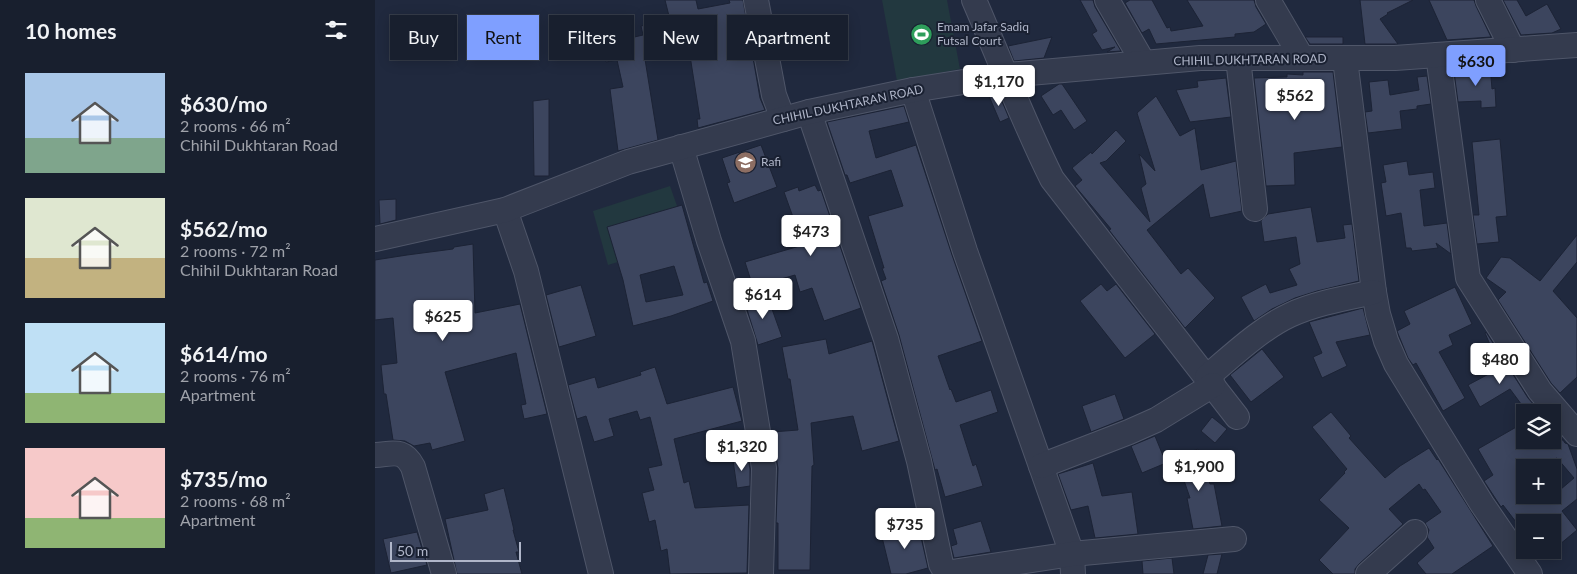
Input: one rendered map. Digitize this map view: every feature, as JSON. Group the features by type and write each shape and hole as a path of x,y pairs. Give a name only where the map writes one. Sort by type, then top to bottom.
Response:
{"street":[{"path":"756,0 774,95 783,119"},
{"path":"974,0 1032,138 1052,179 1237,417"},
{"path":"1107,0 1143,62"},
{"path":"1268,0 1302,58"},
{"path":"1488,0 1513,50"},
{"name":"CHIHIL DUKHTARAN ROAD","path":"375,239 505,210 628,162 681,147 809,112 913,90 1007,75 1200,58 1395,58 1577,45"},
{"path":"1438,55 1468,278 1540,390 1577,434"},
{"path":"1238,58 1255,209"},
{"path":"1345,59 1374,292 1386,341 1410,388 1482,504 1530,574"},
{"path":"913,90 965,251 1041,466 1073,564"},
{"path":"809,112 886,339 919,461 941,564 945,571 1073,564 1234,539"},
{"path":"681,147 709,242 743,341 764,468 761,574"},
{"path":"505,210 526,271 601,574"},
{"path":"1041,466 1156,420 1210,381 1262,333 1291,315 1332,301 1374,292"},
{"path":"375,455 399,453 405,454 409,459 444,574"},
{"path":"1368,574 1415,532"}],"shaded area":[{"name":"Emam Jafar Sadiq Futsal Court","path":"882,0 947,0 960,69 897,81"},
{"path":"670,186 689,240 608,265 593,211"}],"building":[{"path":"665,0 696,0 698,9 730,3 729,0 743,0 746,15 727,15 727,60 753,60 760,98 765,110 698,128 697,119 700,119 691,60 717,60 717,15 669,15"},
{"path":"1080,0 1093,0 1095,7 1121,51 1107,52 1115,47 1102,50 1092,34 1097,31"},
{"path":"1130,0 1152,0 1167,28 1170,27 1171,31 1203,26 1187,0 1254,0 1266,24 1254,32 1235,34 1235,37 1156,44 1149,29 1142,33 1125,3"},
{"path":"1360,0 1413,0 1387,13 1380,19 1398,44 1365,44"},
{"path":"1429,0 1474,0 1491,37 1447,40"},
{"path":"1503,0 1517,0 1526,16 1547,4 1561,29 1552,33 1521,35"},
{"path":"644,25 644,60 658,140 618,151 610,89 623,87 617,60 634,60 634,37 643,35 641,26"},
{"path":"1052,37 1044,58 1014,61 1008,46"},
{"path":"1305,37 1343,37 1343,44 1310,44"},
{"path":"1483,65 1490,65 1492,89 1495,88 1496,107 1481,108 1481,101 1458,102 1454,72 1485,70"},
{"path":"1303,72 1333,72 1342,147 1294,153 1295,185 1266,186 1254,78 1287,77 1287,74 1303,75"},
{"path":"1427,76 1431,104 1417,106 1417,109 1400,111 1402,129 1368,133 1365,112 1372,111 1369,82 1388,80 1390,95 1419,90 1417,77"},
{"path":"1226,78 1231,117 1190,122 1176,90 1198,87 1197,81"},
{"path":"1062,84 1087,121 1074,130 1061,110 1053,115 1041,96"},
{"path":"998,92 1009,118 1000,122 989,96"},
{"path":"1156,96 1180,136 1195,128 1201,170 1236,161 1242,211 1210,218 1203,184 1147,230 1181,274 1188,268 1215,298 1185,328 1109,230 1111,229 1075,186 1082,180 1072,168 1091,152 1092,154 1116,130 1126,141 1106,161 1100,163 1150,222 1141,188 1146,184 1139,154 1155,171 1137,113"},
{"path":"549,99 549,176 534,176 533,101"},
{"path":"904,106 909,122 869,131 876,158 916,145 982,341 938,356 956,402 991,390 998,412 960,425 973,466 976,464 983,486 945,497 937,469 935,470 899,335 881,281 886,279 882,268 884,268 868,216 903,206 891,170 850,183 847,175 845,175 827,122"},
{"path":"1500,139 1507,216 1496,217 1499,242 1477,244 1473,215 1479,215 1472,142"},
{"path":"761,145 777,187 734,203 727,183 730,182 722,158"},
{"path":"1407,161 1409,175 1433,172 1435,188 1420,190 1424,226 1447,223 1451,254 1436,243 1438,248 1412,251 1411,248 1406,248 1401,213 1386,216 1381,183 1386,182 1383,165"},
{"path":"815,185 818,191 821,190 861,308 824,321 812,288 800,292 795,275 753,287 745,262 803,245 784,192 798,187 799,191"},
{"path":"396,199 396,220 380,224 379,200"},
{"path":"682,205 704,283 707,282 713,301 671,316 633,326 623,280 607,227","holes":["674,266 683,295 646,302 640,275"]},
{"path":"1311,207 1317,242 1345,238 1343,225 1352,224 1359,281 1295,298 1272,309 1254,321 1241,297 1266,284 1270,293 1297,285 1289,269 1300,264 1296,237 1264,242 1261,221 1268,214"},
{"path":"1577,235 1577,262 1553,291 1577,318 1577,377 1560,393 1551,383 1498,300 1506,292 1486,278 1501,257 1510,258 1540,281"},
{"path":"473,244 475,313 520,304 547,414 524,419 521,405 526,404 516,353 445,372 465,441 432,450 430,443 414,446 405,441 393,440 386,394 384,394 381,365 397,363 393,318 375,320 375,260 453,249 454,247"},
{"path":"1101,284 1107,291 1116,284 1155,334 1125,358 1080,301"},
{"path":"581,285 596,336 559,347 546,295"},
{"path":"1455,287 1472,324 1449,335 1453,345 1439,352 1465,398 1443,411 1416,363 1413,365 1408,358 1397,331 1410,324 1404,311"},
{"path":"767,295 782,337 758,345 745,303"},
{"path":"1363,308 1370,335 1336,342 1347,366 1322,378 1313,357 1322,353 1309,322"},
{"path":"1485,333 1533,404 1521,404 1510,389 1480,407 1468,385 1500,368"},
{"path":"826,339 829,354 872,341 899,441 862,451 853,416 811,423 814,465 812,466 810,570 778,570 778,523 776,523 778,468 772,432 798,430 790,379 788,379 782,347"},
{"path":"1262,349 1284,377 1251,402 1230,375"},
{"path":"655,367 667,404 733,387 742,421 674,439 684,483 689,481 695,508 749,505 747,573 670,574 667,549 661,551 655,520 649,522 642,493 654,490 648,468 662,465 650,417 640,420 637,411 609,419 614,436 594,442 586,416 577,419 568,385 595,377 598,388 641,375 640,372"},
{"path":"1115,394 1124,419 1091,432 1082,406"},
{"path":"1331,412 1351,436 1349,438 1385,478 1429,448 1438,459 1493,546 1452,574 1426,574 1417,563 1434,548 1427,537 1429,530 1425,523 1441,512 1425,489 1423,490 1419,484 1389,509 1403,524 1359,564 1355,569 1355,574 1333,574 1319,560 1349,528 1319,500 1347,469 1312,427"},
{"path":"1212,417 1227,429 1215,443 1201,431"},
{"path":"1516,427 1516,449 1561,449 1561,440 1563,440 1568,444 1577,469 1577,499 1562,511 1577,530 1561,543 1561,514 1516,514 1516,522 1503,505 1501,507 1484,481 1493,475 1478,449"},
{"path":"1155,436 1166,463 1142,473 1131,446"},
{"path":"1198,449 1210,484 1214,484 1222,526 1193,529 1187,498 1190,498 1176,457"},
{"path":"748,457 750,486 737,488 733,460"},
{"path":"1093,463 1102,496 1132,492 1138,534 1095,538 1088,506 1071,510 1058,474"},
{"path":"504,488 519,552 516,552 522,574 457,574 445,519 488,510 484,494"},
{"path":"981,521 991,552 954,558 951,546 957,544 953,529"},
{"path":"918,524 928,568 906,574 891,574 881,533"},
{"path":"417,532 427,565 391,573 383,539"},
{"path":"1222,554 1217,574 1203,574 1208,555"},
{"path":"1172,558 1174,574 1143,574 1142,561"}],"place":[{"name":"Emam Jafar Sadiq Futsal Court","path":"921,34"},
{"name":"Rafi","path":"745,162"}]}
